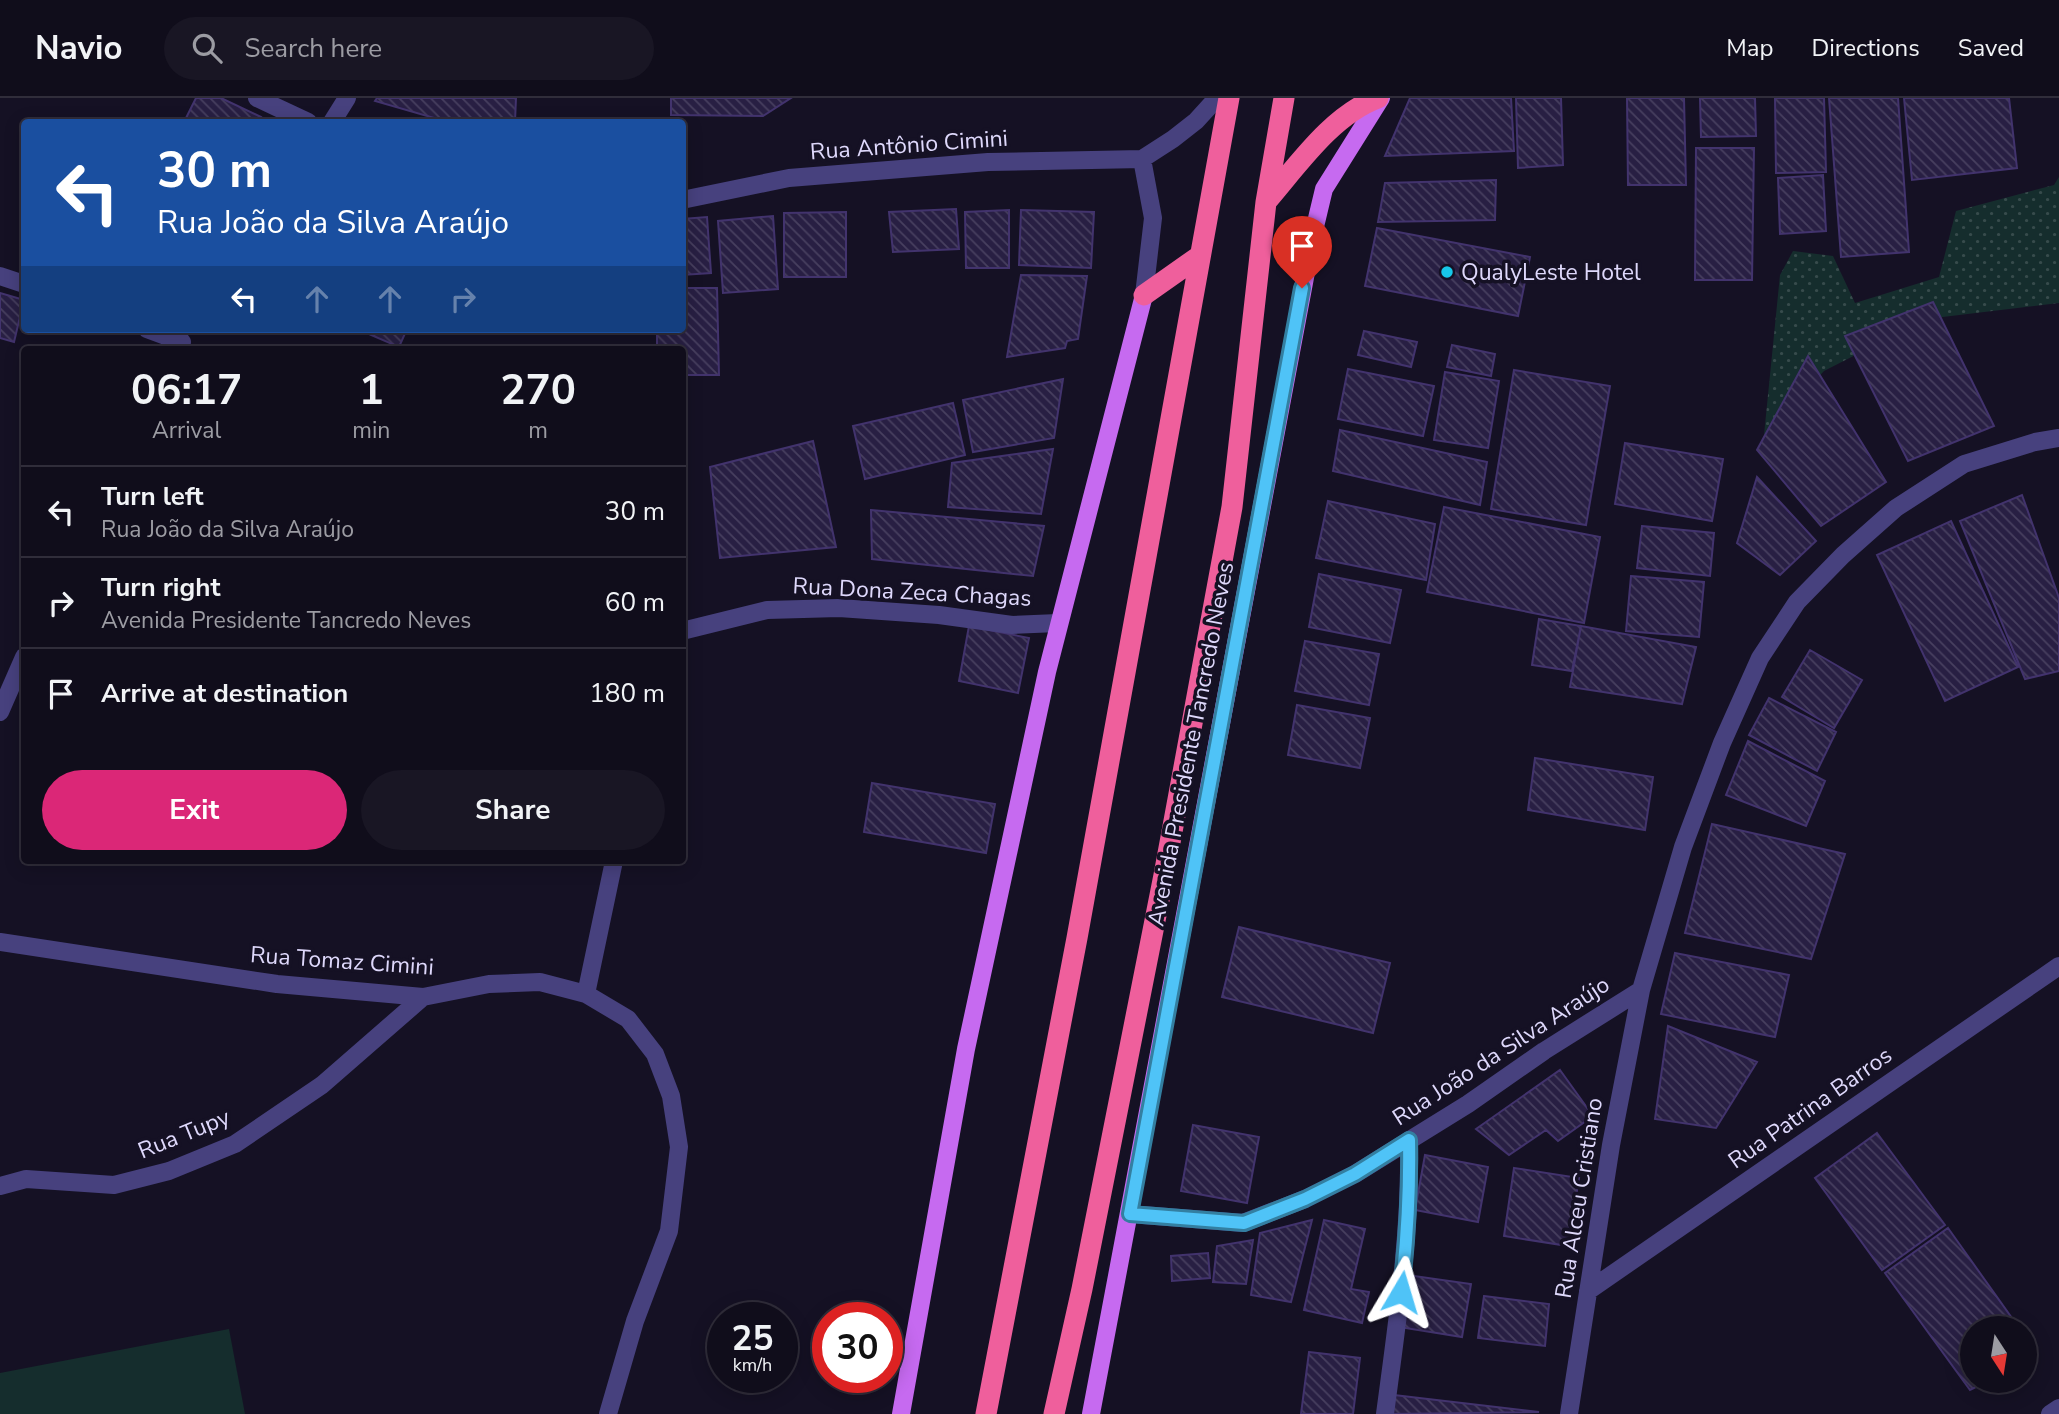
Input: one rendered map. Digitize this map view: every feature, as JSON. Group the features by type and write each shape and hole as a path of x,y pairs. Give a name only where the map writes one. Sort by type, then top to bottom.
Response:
{"highway":[{"path":"986,1414 1077,938 1198,257 1229,98"},
{"name":"Avenida Presidente Tancredo Neves","path":"1054,1414 1085,1276 1164,875 1232,507 1266,202 1283,98"},
{"path":"1266,202 1325,135 1359,105 1380,98"},
{"path":"1144,295 1198,257"}],"main road":[{"name":"Avenida Presidente Tancredo Neves","path":"1091,1414 1313,235 1324,189 1380,98"},
{"path":"901,1414 966,1049 1058,623 1144,295"}],"street":[{"path":"257,98 302,119"},
{"path":"334,119 347,98"},
{"path":"1144,295 1153,218 1142,159 1196,121 1217,98"},
{"name":"Rua Antônio Cimini","path":"686,199 789,178 988,162 1142,159"},
{"path":"0,276 21,283"},
{"path":"160,333 184,340"},
{"name":"Rua João da Silva Araújo","path":"1130,1214 1244,1223 1305,1199 1355,1174 1468,1104 1641,990 1684,847 1722,743 1760,658 1797,602 1843,555 1896,508 1964,464 2035,442 2059,438"},
{"name":"Rua Dona Zeca Chagas","path":"686,630 767,610 827,609 939,615 1012,625 1058,623"},
{"path":"0,712 21,665"},
{"path":"586,994 613,864"},
{"name":"Rua Tomaz Cimini","path":"0,942 277,984 423,996 489,984 540,982 586,994 628,1019 654,1054 671,1096 679,1147 669,1231 635,1321 608,1414"},
{"name":"Rua Patrina Barros","path":"1588,1290 2059,965"},
{"name":"Rua Alceu Cristiano","path":"1569,1414 1611,1145 1641,990"},
{"name":"Rua Tupy","path":"0,1186 26,1179 114,1185 169,1171 235,1144 322,1085 423,996"},
{"path":"1385,1414 1407,1241 1409,1140"},
{"path":"0,1174 26,1179"},
{"path":"2050,1414 2059,1409"}],"green space":[{"path":"2059,177 2059,303 1926,319 1824,371 1764,435 1780,275 1793,251 1833,256 1855,303 1939,277 1956,211 2054,185"},
{"path":"229,1329 245,1414 0,1414 0,1373"}],"building":[{"path":"196,98 221,98 261,117 260,119 186,119"},
{"path":"377,98 516,98 515,119 438,119 375,101"},
{"path":"671,98 791,98 763,116 671,115"},
{"path":"1410,98 1511,98 1514,151 1385,156"},
{"path":"1516,98 1561,98 1563,165 1518,168"},
{"path":"1627,98 1684,98 1686,185 1628,185"},
{"path":"1700,98 1755,98 1756,136 1701,137"},
{"path":"1775,98 1824,98 1826,172 1776,173"},
{"path":"1829,98 1898,98 1909,252 1841,257"},
{"path":"1904,98 2009,98 2017,168 1912,180"},
{"path":"1696,148 1754,148 1752,280 1695,280"},
{"path":"1823,175 1826,231 1780,234 1778,178"},
{"path":"1496,180 1495,220 1378,222 1385,183"},
{"path":"956,209 959,249 893,252 889,212"},
{"path":"1009,210 1009,268 966,268 965,212"},
{"path":"1021,210 1094,212 1091,268 1019,265"},
{"path":"846,212 846,277 784,277 784,213"},
{"path":"773,216 778,289 723,293 718,221"},
{"path":"707,217 711,273 686,275 686,219"},
{"name":"QualyLeste Hotel","path":"1377,228 1530,257 1518,316 1365,286"},
{"path":"1021,275 1087,276 1078,339 1067,341 1065,348 1007,357"},
{"path":"686,288 717,288 719,375 686,375 686,346 657,346 657,333 686,333"},
{"path":"0,293 21,299 21,313 14,342 0,338"},
{"path":"1933,302 1994,426 1908,461 1845,336"},
{"path":"1364,331 1417,342 1411,367 1358,355"},
{"path":"366,333 405,333 399,346"},
{"path":"1452,345 1495,354 1491,376 1447,367"},
{"path":"1808,356 1886,482 1821,526 1757,450"},
{"path":"1348,369 1434,386 1423,436 1338,419"},
{"path":"1514,370 1610,386 1586,525 1491,509"},
{"path":"1445,372 1499,381 1488,448 1434,440"},
{"path":"1063,379 1054,438 973,452 963,400"},
{"path":"953,403 965,455 865,479 853,426"},
{"path":"1340,430 1487,462 1480,505 1333,471"},
{"path":"813,441 836,547 720,558 710,467"},
{"path":"1625,443 1723,459 1712,521 1615,504"},
{"path":"1053,449 1041,514 948,507 952,463"},
{"path":"1757,477 1816,541 1780,575 1737,543"},
{"path":"2022,495 2059,598 2059,671 2025,679 1960,521"},
{"path":"1328,501 1435,524 1426,580 1316,558"},
{"path":"1444,507 1600,537 1584,623 1427,592"},
{"path":"871,510 1044,526 1033,576 872,559"},
{"path":"1951,521 2018,667 1945,701 1877,555"},
{"path":"1642,526 1714,533 1710,576 1637,568"},
{"path":"1319,574 1401,590 1390,643 1309,627"},
{"path":"1631,576 1704,582 1699,637 1626,631"},
{"path":"1539,619 1581,626 1572,671 1532,665"},
{"path":"969,626 1029,638 1018,693 959,681"},
{"path":"1581,626 1696,647 1682,704 1570,687"},
{"path":"1305,641 1379,654 1369,705 1295,691"},
{"path":"1810,650 1862,680 1834,728 1782,697"},
{"path":"1769,698 1836,732 1817,771 1749,735"},
{"path":"1297,705 1370,718 1360,768 1288,755"},
{"path":"1748,741 1825,781 1806,826 1726,795"},
{"path":"1535,758 1653,777 1645,830 1528,810"},
{"path":"872,783 995,804 986,853 864,832"},
{"path":"1712,824 1845,854 1811,959 1685,933"},
{"path":"1239,927 1390,963 1373,1033 1222,997"},
{"path":"1675,953 1789,975 1775,1037 1661,1014"},
{"path":"1668,1026 1757,1062 1716,1128 1655,1119"},
{"path":"1560,1070 1593,1116 1558,1141 1546,1130 1509,1155 1476,1129"},
{"path":"1193,1125 1259,1137 1247,1203 1181,1191"},
{"path":"1877,1133 1945,1225 1882,1270 1815,1178"},
{"path":"1425,1155 1488,1167 1478,1222 1415,1210"},
{"path":"1514,1168 1579,1178 1568,1246 1504,1236"},
{"path":"1312,1220 1291,1302 1251,1295 1260,1233"},
{"path":"1324,1220 1365,1229 1351,1289 1369,1292 1362,1323 1304,1310"},
{"path":"1948,1228 2010,1316 1960,1316 1960,1376 1885,1273"},
{"path":"1253,1240 1246,1284 1213,1282 1217,1246"},
{"path":"1208,1253 1210,1278 1172,1281 1171,1256"},
{"path":"1407,1275 1471,1284 1462,1337 1399,1327"},
{"path":"1484,1296 1549,1304 1545,1346 1478,1338"},
{"path":"1309,1352 1360,1358 1353,1414 1301,1414"},
{"path":"1394,1395 1539,1412 1391,1414"}],"place":[{"name":"QualyLeste Hotel","path":"1447,272"}],"route":[{"path":"1302,288 1130,1214 1244,1223 1305,1199 1355,1174 1409,1140 1410,1188 1401,1292"}]}
